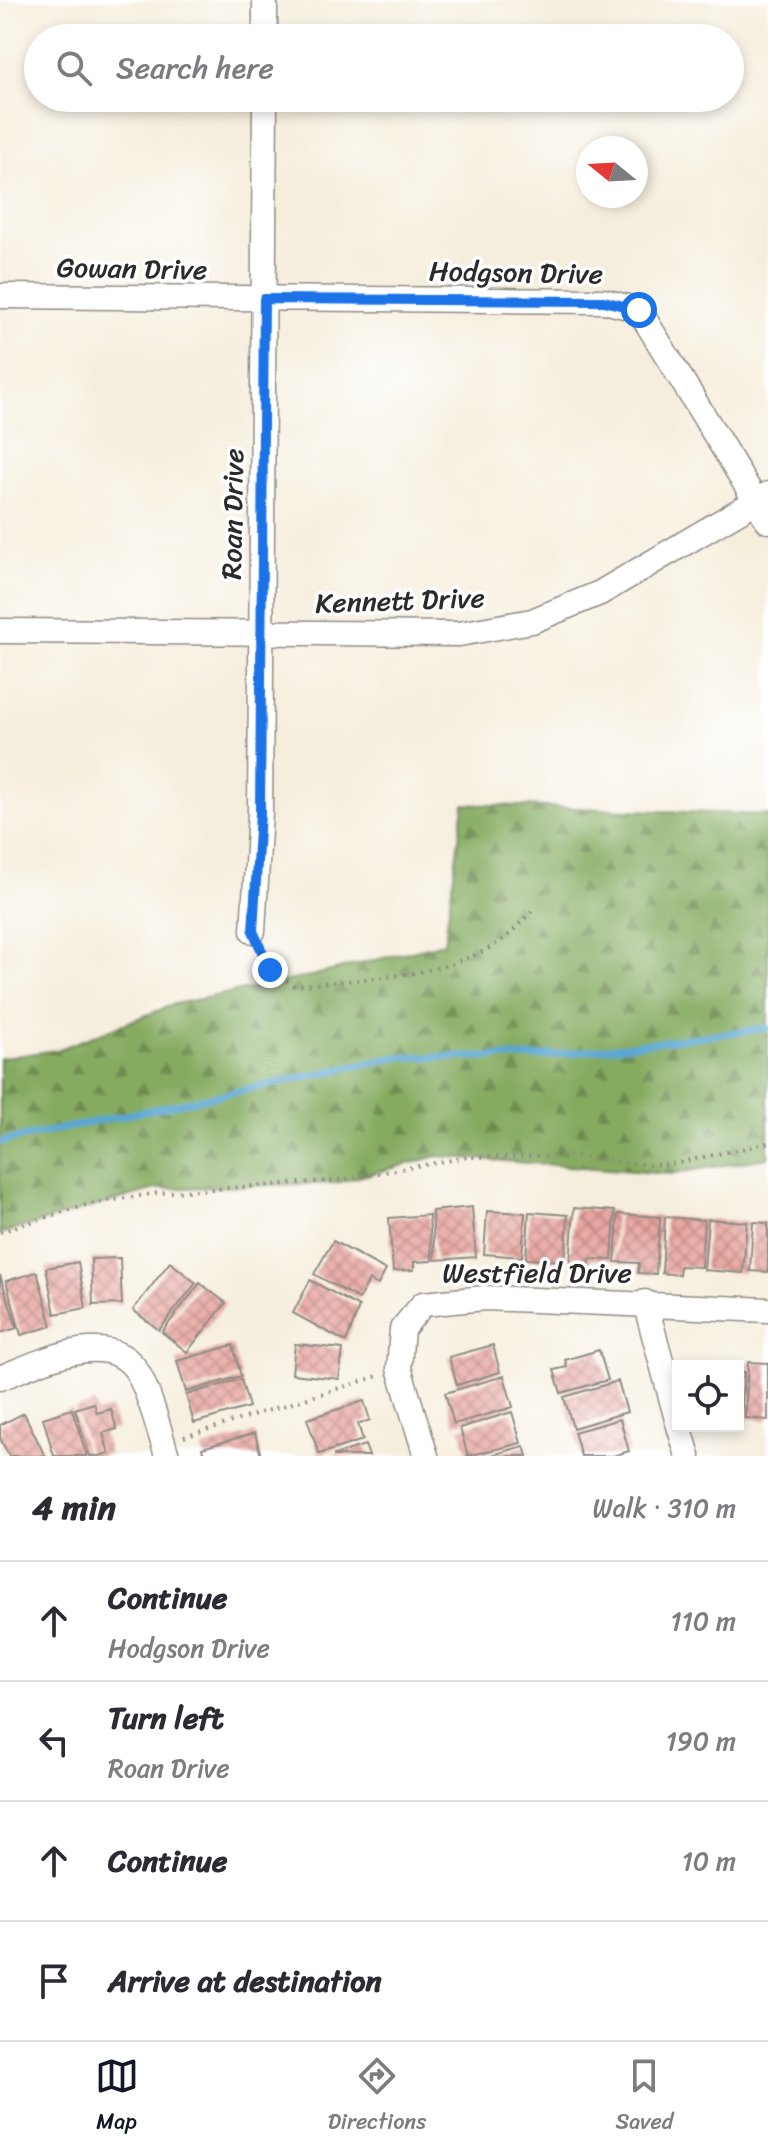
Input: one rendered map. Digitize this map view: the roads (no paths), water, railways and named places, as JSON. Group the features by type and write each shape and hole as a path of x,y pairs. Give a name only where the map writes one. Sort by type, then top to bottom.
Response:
{"street":[{"path":"265,0 265,24"},
{"name":"Roan Drive","path":"253,931 260,813 265,112"},
{"name":"Gowan Drive","path":"0,296 264,299"},
{"name":"Hodgson Drive","path":"264,299 604,301 639,310 764,505"},
{"name":"Kennett Drive","path":"0,631 459,634 532,621 600,593 764,505"},
{"name":"Westfield Drive","path":"426,1456 399,1368 402,1329 423,1304 485,1298 645,1302 768,1310"},
{"path":"645,1302 672,1402"},
{"path":"0,1378 58,1355 91,1349 119,1355 137,1371 165,1450"},
{"path":"680,1432 688,1456"}],"waterway":[{"path":"0,1142 397,1057 537,1057 768,1028"}]}
